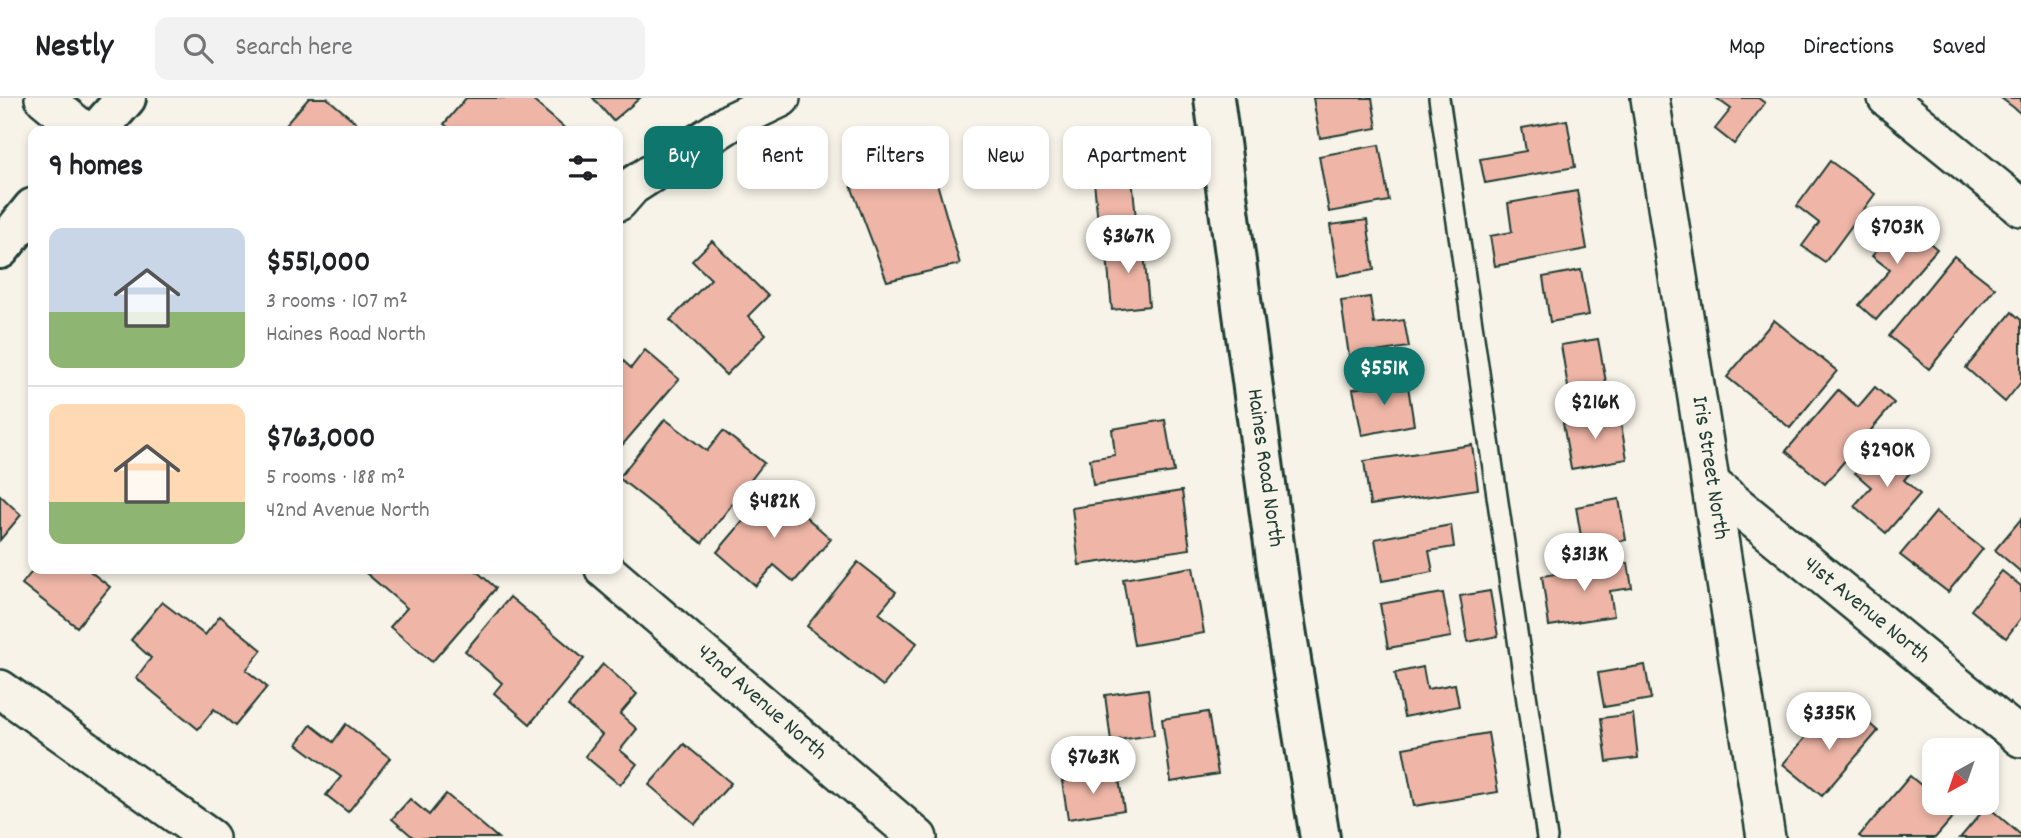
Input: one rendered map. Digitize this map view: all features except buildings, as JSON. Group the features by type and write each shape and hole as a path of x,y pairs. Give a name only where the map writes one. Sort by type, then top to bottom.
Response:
{"street":[{"path":"44,98 78,126"},
{"path":"101,126 126,98"},
{"path":"623,196 632,186 731,122 781,98"},
{"name":"Haines Road North","path":"1214,98 1283,611 1320,838"},
{"name":"Iris Street North","path":"1650,98 1766,838"},
{"path":"1887,98 2021,207"},
{"path":"0,249 28,214"},
{"name":"41st Avenue North","path":"1711,484 2021,738"},
{"name":"42nd Avenue North","path":"610,574 918,838"},
{"path":"0,689 210,838"}],"lane":[{"path":"1439,98 1547,838"}]}
